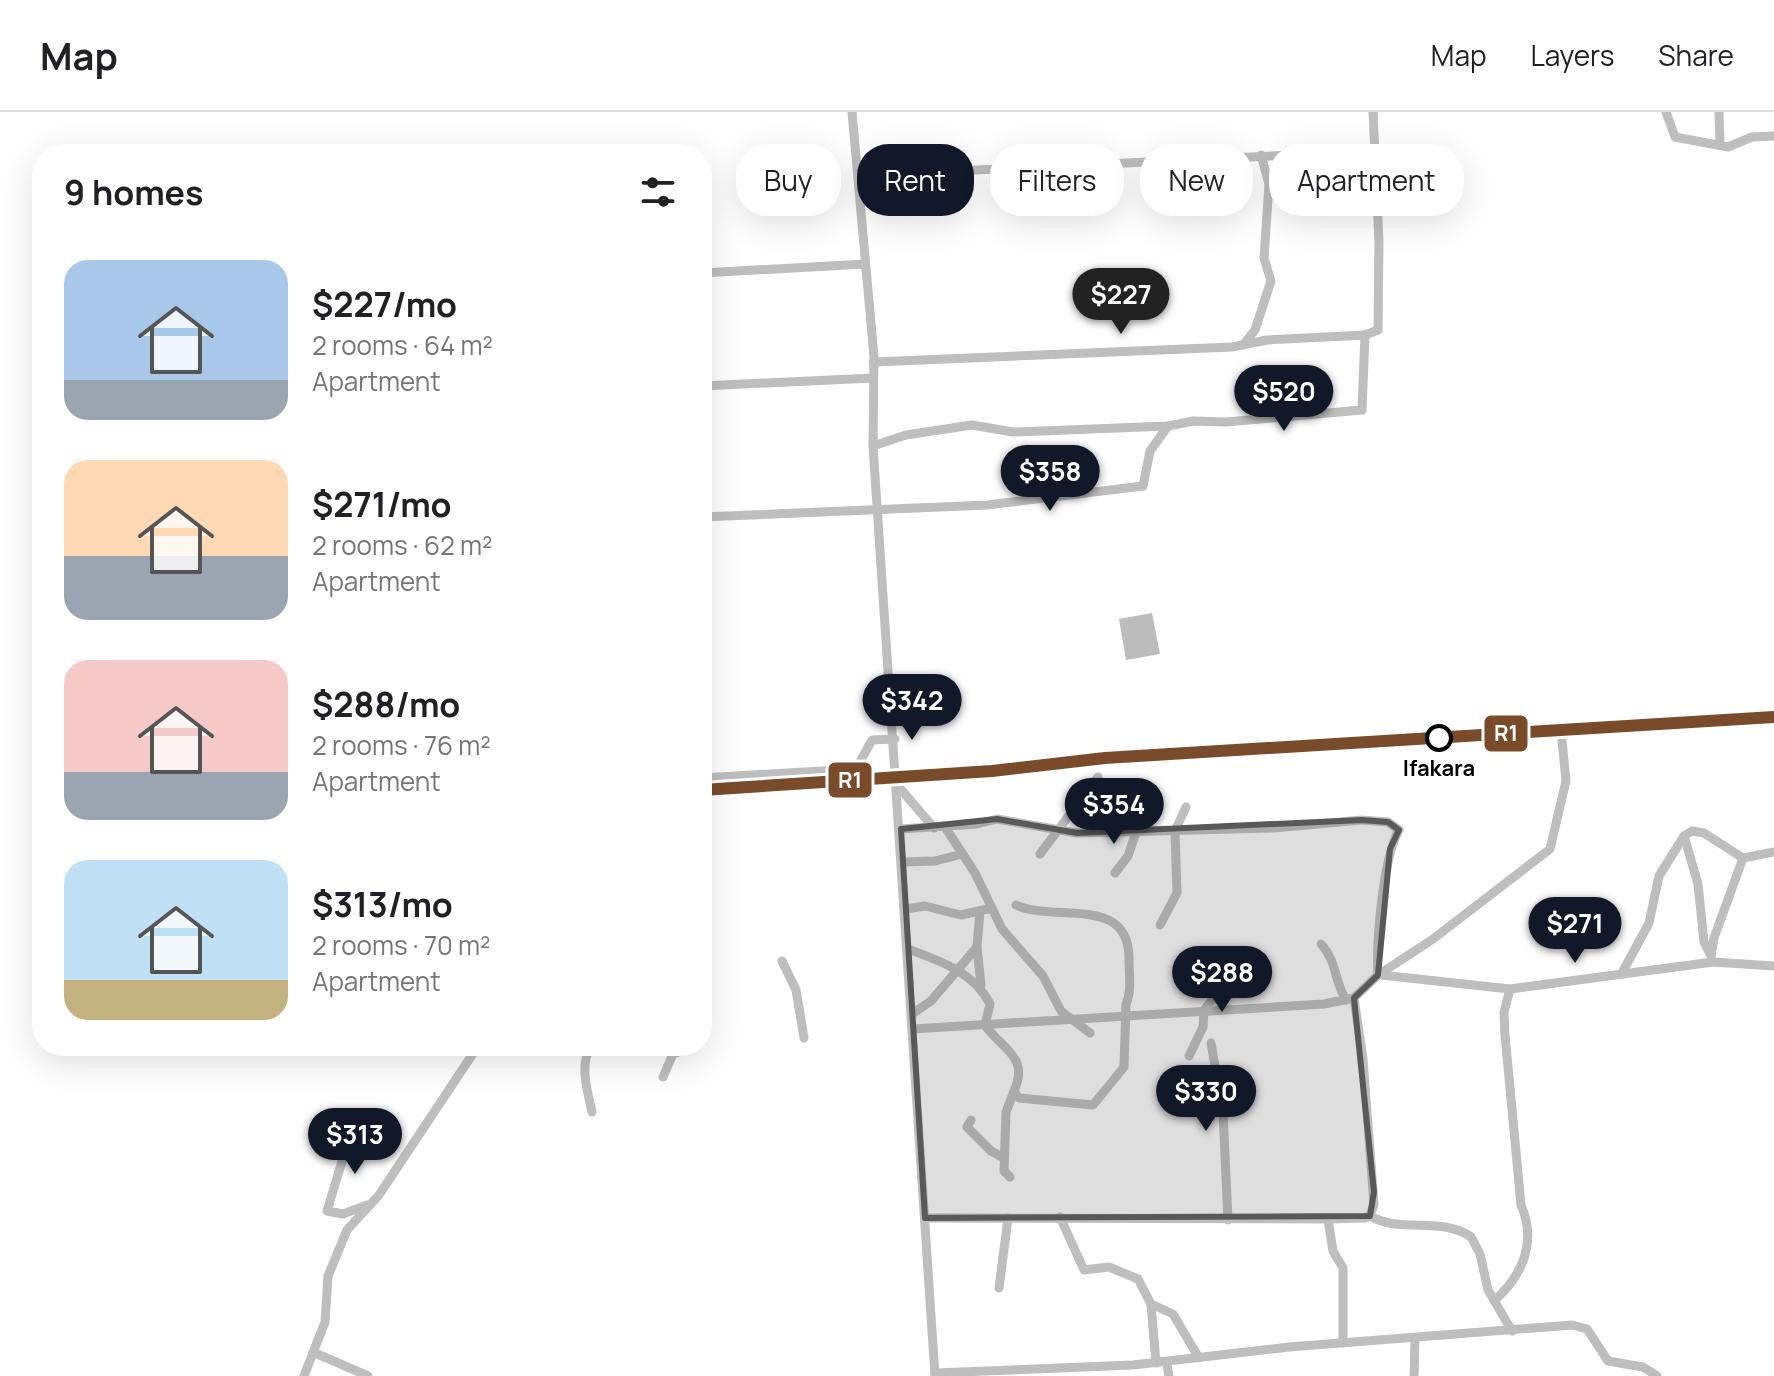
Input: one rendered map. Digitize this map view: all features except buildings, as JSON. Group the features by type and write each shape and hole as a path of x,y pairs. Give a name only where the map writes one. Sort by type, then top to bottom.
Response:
{"street":[{"path":"852,112 873,362 873,446 895,739 935,1375 1161,1364 1343,1343 1583,1326 1608,1361 1643,1367 1657,1376"},
{"path":"1373,112 1374,144"},
{"path":"1666,112 1675,137 1720,145 1774,136"},
{"path":"1719,112 1720,145"},
{"path":"1243,345 1255,330 1271,281 1264,258 1269,184 1261,155"},
{"path":"974,170 1269,155"},
{"path":"873,362 965,361 1243,345 1327,335 1365,335 1378,330 1375,216"},
{"path":"712,272 865,264"},
{"path":"873,446 906,435 972,425 1013,432 1168,426 1193,421 1226,422 1362,410 1365,335"},
{"path":"712,386 873,378"},
{"path":"712,516 878,507 987,505 1143,486 1150,451 1168,426"},
{"path":"712,777 856,769 872,740 895,739"},
{"path":"913,1029 1324,1004 1350,999 1550,849 1566,781 1562,740"},
{"path":"1040,854 1098,777"},
{"path":"898,786 962,854 1002,929 1043,976 1069,1020 1090,1033"},
{"path":"1160,925 1177,893 1175,831 1186,807"},
{"path":"901,829 997,819 1060,830 1136,832 1273,828 1362,820 1388,822 1399,830 1390,849 1377,952 1378,975"},
{"path":"1622,973 1649,923 1659,876 1684,836 1692,831 1704,833 1743,858 1774,852"},
{"path":"1115,873 1128,856 1136,832"},
{"path":"1684,836 1698,884 1704,942 1712,959"},
{"path":"903,862 935,861 962,854"},
{"path":"1712,959 1743,858"},
{"path":"1014,1091 1019,1098 1093,1105 1124,1067 1125,1016 1130,995 1129,940 1122,928 1088,912 1053,914 1016,905"},
{"path":"906,909 925,906 961,915 992,908"},
{"path":"980,911 977,947 981,985 990,1004 985,1025"},
{"path":"1321,944 1333,956 1338,987 1350,999 1363,1059 1374,1192 1370,1216"},
{"path":"912,1014 931,1001 977,947"},
{"path":"908,949 957,970 981,985"},
{"path":"1378,975 1390,973 1510,989 1712,959 1774,966"},
{"path":"1189,1056 1203,1027 1204,1010 1215,996 1216,976 1226,960"},
{"path":"782,961 796,990 804,1038"},
{"path":"1494,1301 1525,1260 1530,1231 1521,1205 1505,1035 1504,1012 1510,989"},
{"path":"985,1025 1018,1061 1019,1076 1006,1112 1004,1171 1010,1177"},
{"path":"1211,1043 1223,1112 1228,1220"},
{"path":"304,1376 325,1322 328,1276 336,1251 347,1230 370,1203 471,1056"},
{"path":"587,1056 586,1081 592,1112"},
{"path":"663,1077 672,1056"},
{"path":"971,1120 967,1127 991,1151 1004,1158"},
{"path":"350,1135 327,1211 343,1214 370,1203"},
{"path":"925,1218 1228,1220 1370,1216 1391,1226 1446,1228 1465,1233 1477,1245 1482,1276 1512,1331"},
{"path":"1060,1217 1084,1270 1109,1267 1138,1279 1151,1304 1161,1364 1169,1376"},
{"path":"999,1288 1008,1218"},
{"path":"1328,1219 1333,1251 1343,1268 1343,1343"},
{"path":"1151,1304 1173,1314 1199,1358"},
{"path":"1414,1376 1415,1339"},
{"path":"315,1353 368,1376"}],"highlighted area":[{"path":"997,819 1077,833 1362,820 1388,822 1399,830 1390,849 1378,975 1354,998 1374,1192 1370,1216 925,1218 901,829"}],"shaded area":[{"path":"1152,613 1160,654 1126,660 1119,619"}],"transit line":[{"name":"R1","path":"712,789 992,771 1105,758 1774,717"}],"place":[{"name":"Ifakara","path":"1439,738"}]}
